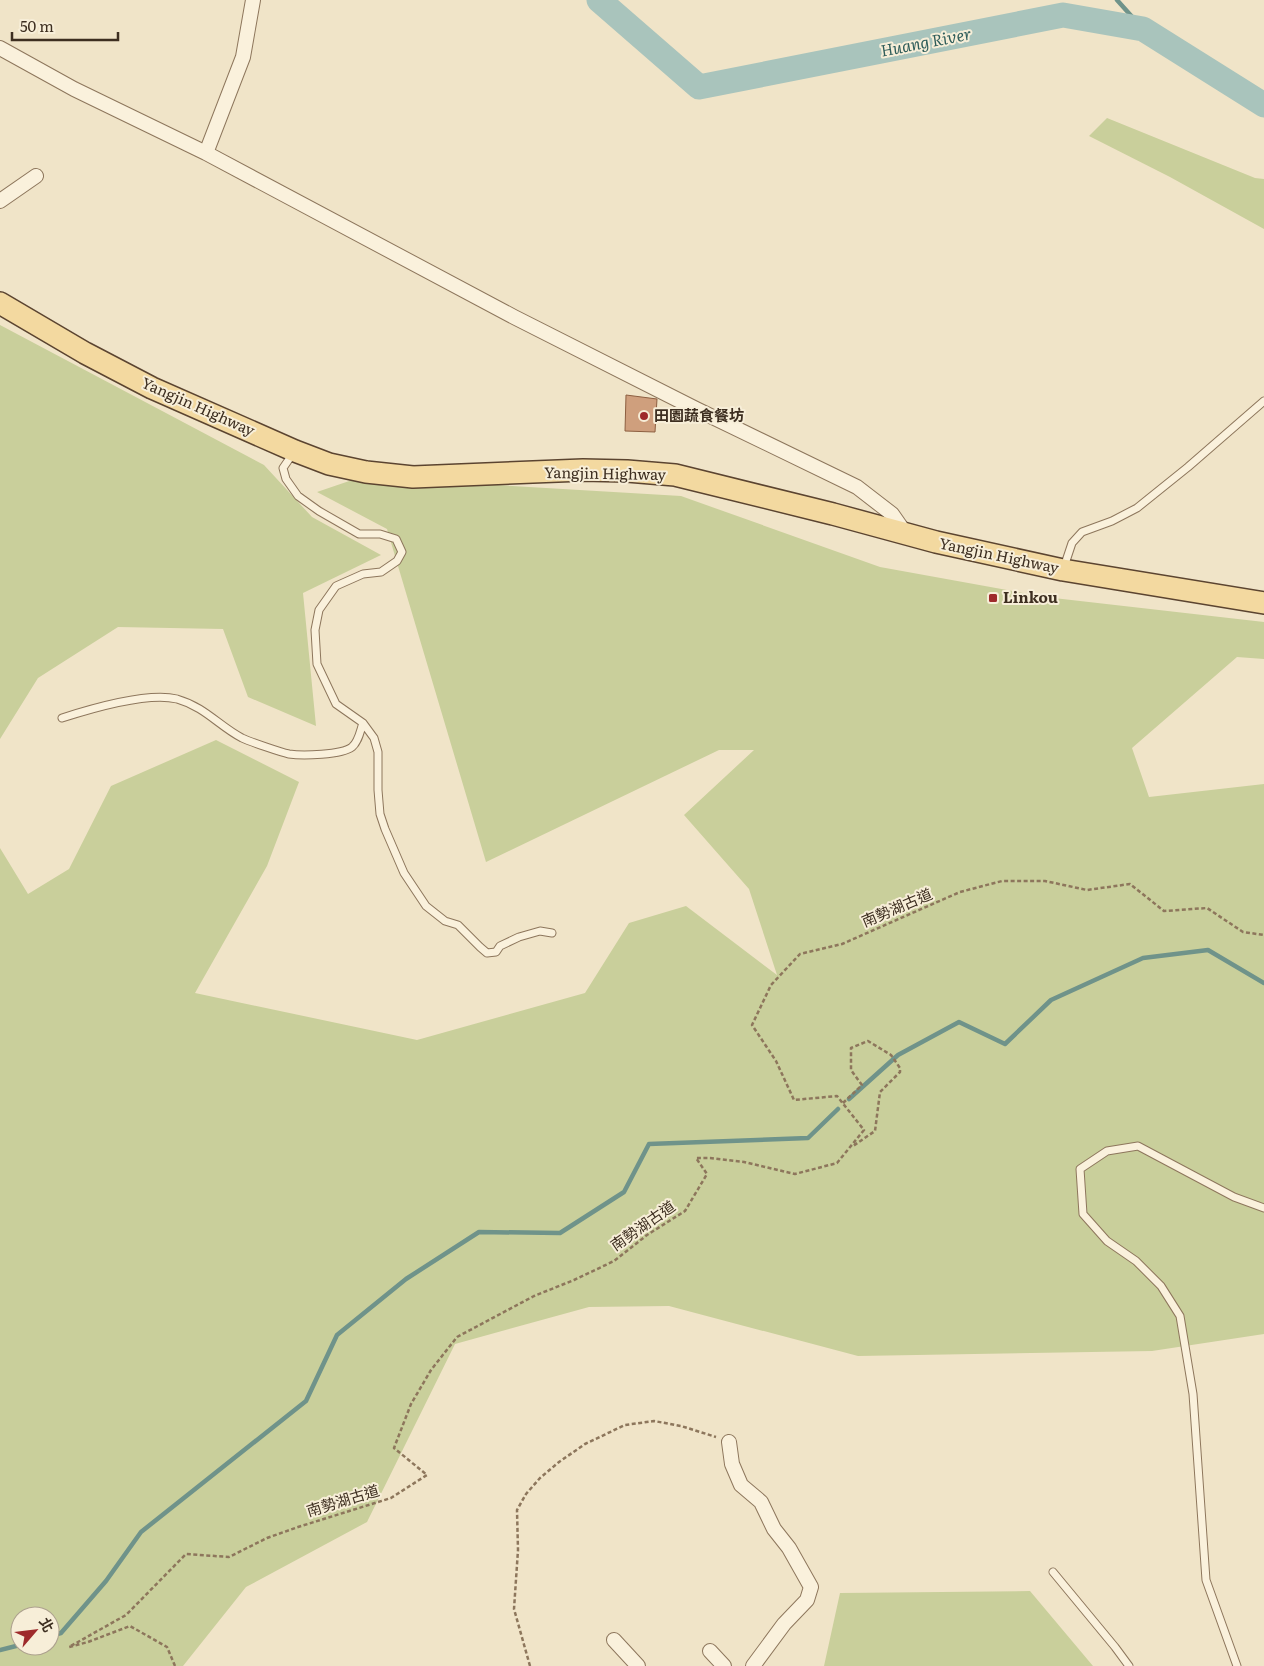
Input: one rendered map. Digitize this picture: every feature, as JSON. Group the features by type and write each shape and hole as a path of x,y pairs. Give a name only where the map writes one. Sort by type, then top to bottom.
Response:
{"main road":[{"name":"Yangjin Highway","path":"0,303 85,353 152,388 294,451 329,464 413,478 583,470 675,475 833,514 936,542 1063,570 1264,603"}],"street":[{"path":"206,153 244,57 253,0"},
{"path":"0,48 74,89 206,153 514,317 696,409 858,487 892,514 906,534"},
{"path":"0,201 36,176"},
{"path":"730,1442 732,1464 741,1485 760,1502 774,1529 789,1548 810,1587 806,1600 784,1624 753,1666"},
{"path":"614,1640 638,1666"},
{"path":"710,1651 724,1666"}],"lane":[{"path":"1063,570 1072,543 1082,532 1112,522 1137,508 1188,467 1264,401"},
{"path":"294,451 283,468 286,479 298,496 319,511 359,534 380,534 396,539 402,552 397,561 381,572 364,574 336,586 319,610 315,630 317,664 336,704 363,723 374,738 378,752 380,814 404,872 426,906 445,921 458,925 487,953 496,952 500,946 519,937 540,931 552,933"},
{"path":"62,718 100,707 145,699 178,699 202,710 242,738 290,754 334,754 351,748 357,742 363,723"},
{"path":"1237,1666 1206,1580 1194,1403 1180,1316 1161,1286 1136,1261 1107,1242 1084,1214 1080,1169 1107,1151 1138,1146 1234,1197 1264,1208"},
{"path":"1053,1572 1129,1666"}],"path":[{"name":"南勢湖古道","path":"175,1666 166,1647 130,1626 69,1647 126,1615 186,1554 229,1557 267,1538 391,1498 427,1475 394,1448 411,1404 431,1370 457,1336 534,1296 614,1261 647,1235 685,1211 706,1174 696,1158 744,1162 795,1174 837,1163 864,1130 837,1096 794,1100 776,1061 752,1025 771,985 800,954 842,944 960,892 1002,881 1045,881 1087,890 1130,884 1164,911 1207,908 1243,932 1264,936"},
{"path":"843,1104 862,1084 851,1070 851,1048 868,1041 890,1055 900,1068 900,1072 880,1092 874,1131 850,1148"},
{"path":"530,1666 514,1609 517,1510 526,1494 540,1478 585,1444 625,1425 654,1421 681,1426 730,1442"}],"green space":[{"path":"1107,118 1255,178 1264,179 1264,229 1170,177 1089,136"},
{"path":"0,325 264,465 312,517 381,555 303,593 316,726 248,697 223,629 118,627 38,678 0,739"},
{"path":"361,477 681,496 880,567 1045,597 1264,622 1264,659 1237,657 1132,748 1149,797 1264,784 1264,1334 1152,1351 858,1356 669,1306 589,1307 455,1344 367,1522 246,1587 183,1666 0,1666 0,848 28,894 69,869 111,786 216,740 299,782 267,866 195,993 417,1040 585,993 629,923 686,906 777,975 749,889 684,815 754,750 719,750 486,862 387,529 317,492"},
{"path":"1030,1591 1093,1666 824,1666 840,1593"}],"building":[{"path":"626,395 657,399 655,432 625,431"}],"waterway":[{"name":"Huang River","path":"599,0 699,87 1063,15 1143,29 1264,105"},
{"path":"1117,0 1143,29"},
{"path":"849,1099 898,1055 959,1022 1005,1044 1051,1000 1143,958 1208,950 1264,983"},
{"path":"60,1633 106,1581 141,1532 306,1401 337,1335 406,1279 479,1232 560,1233 624,1192 649,1144 808,1138 838,1109"},
{"path":"0,1650 10,1648"}],"place":[{"name":"田園蔬食餐坊","path":"644,416"},
{"name":"Linkou","path":"993,598"}]}
